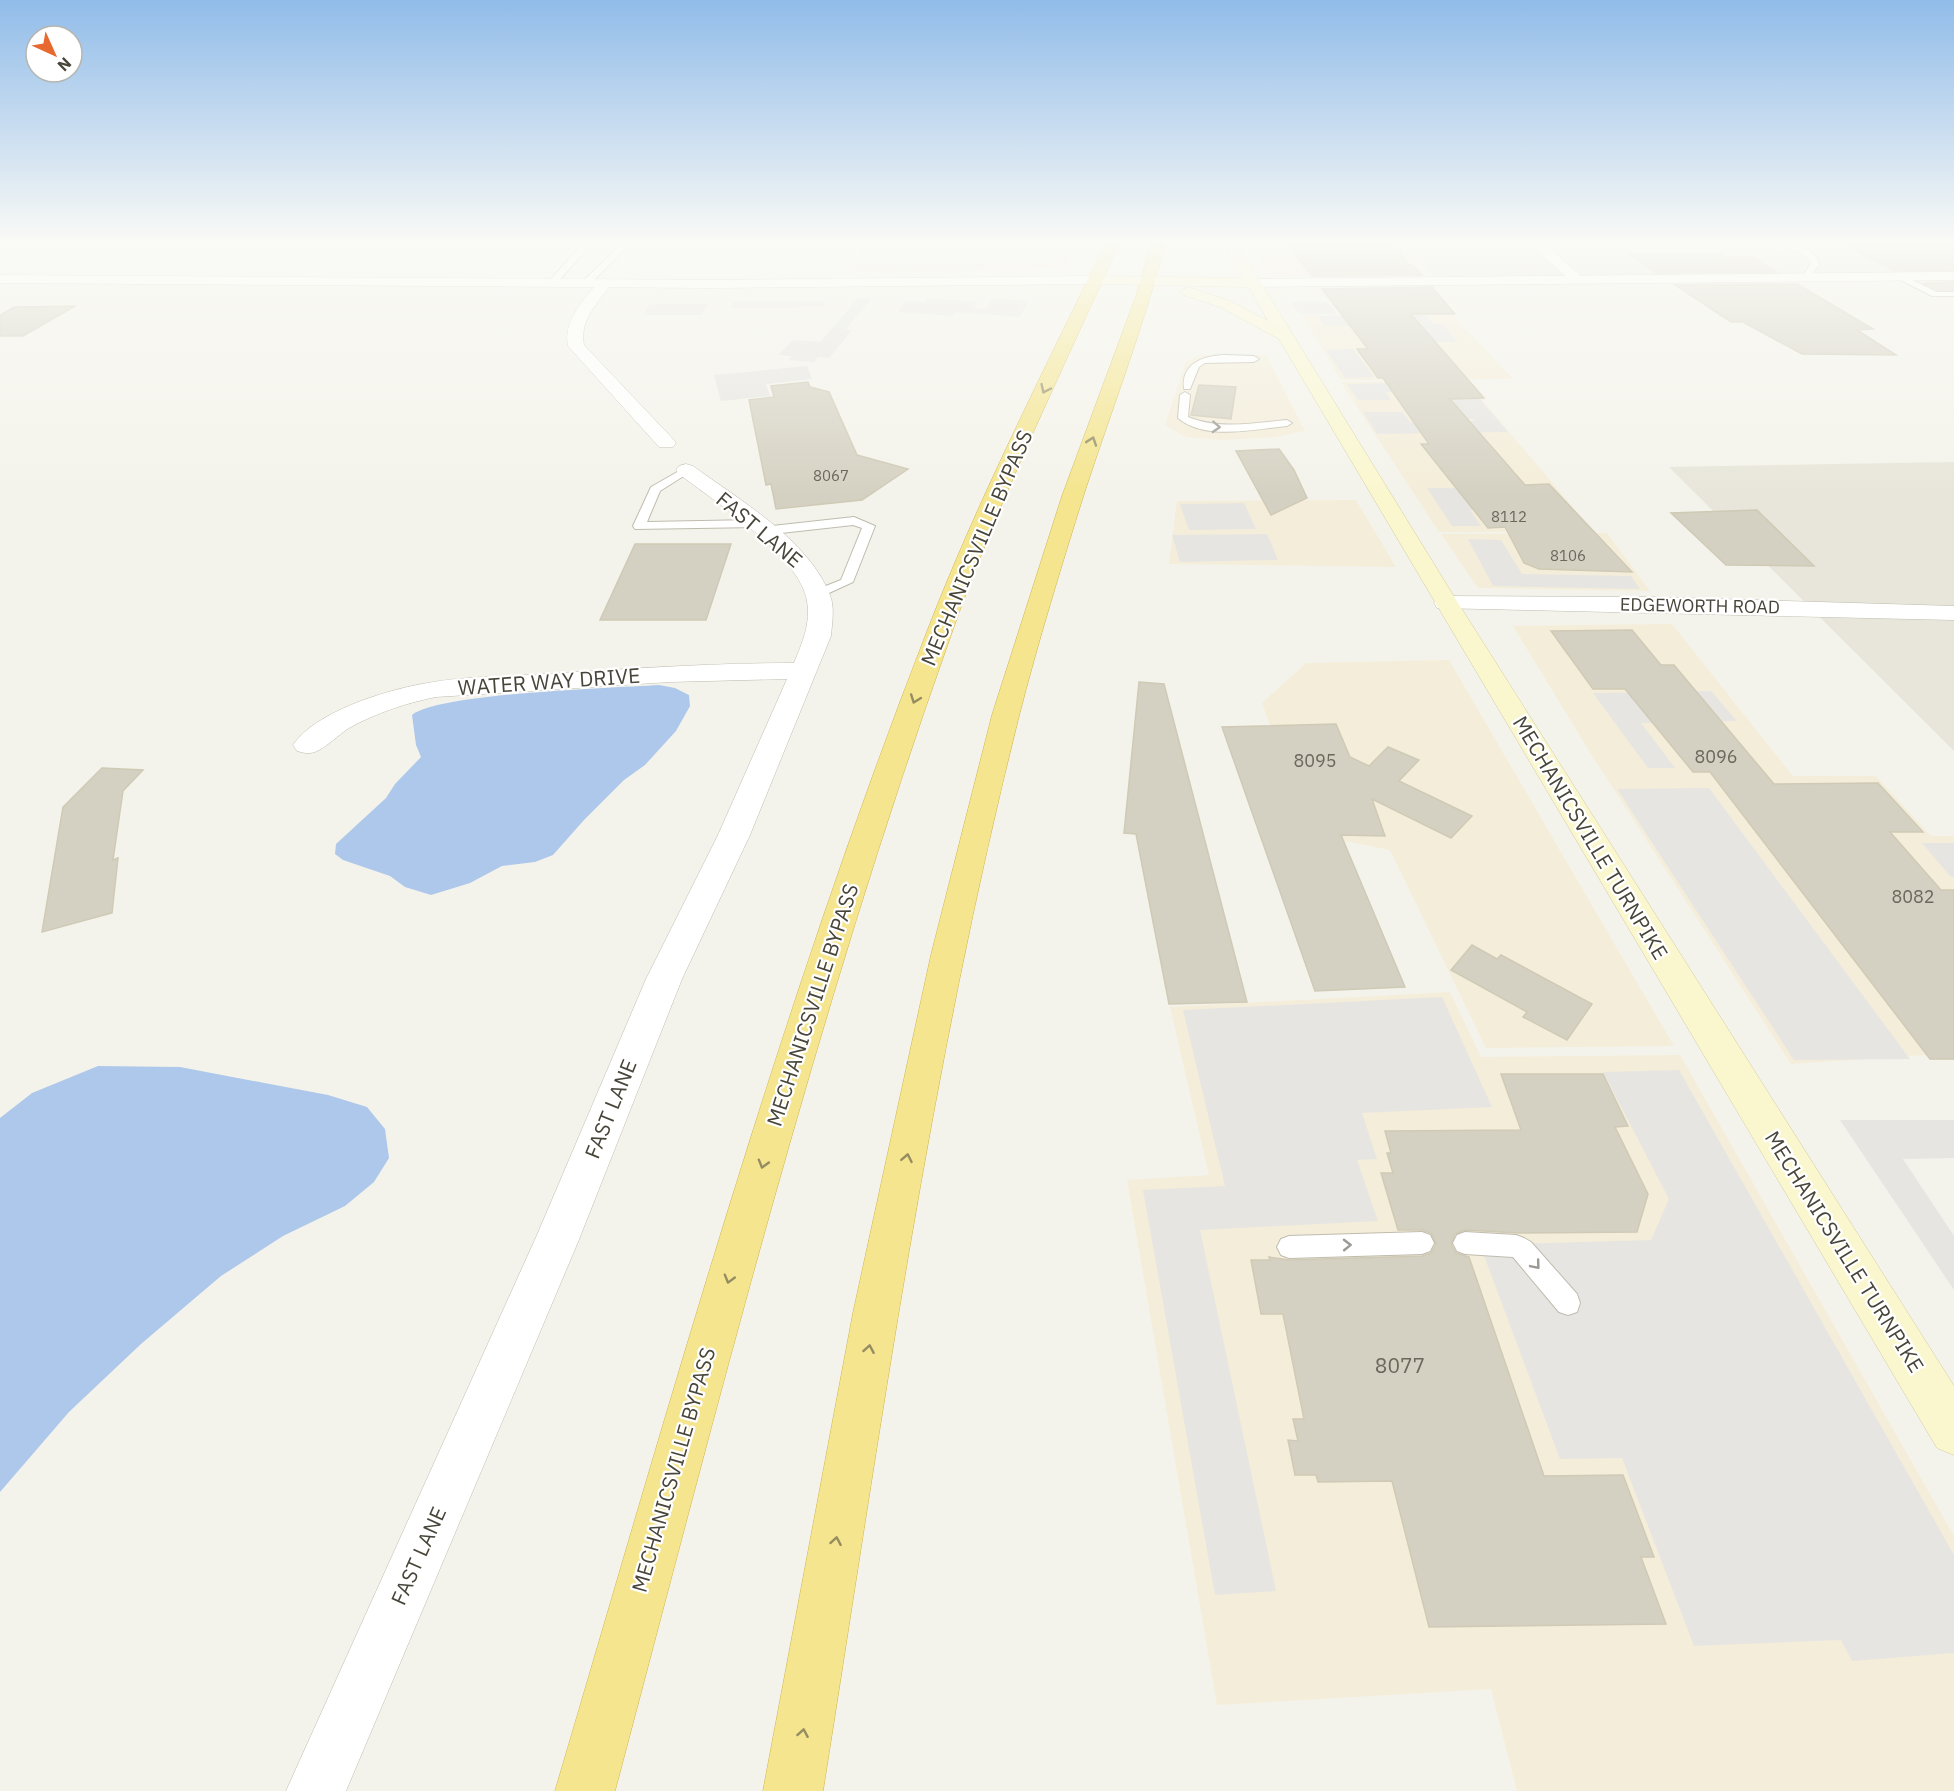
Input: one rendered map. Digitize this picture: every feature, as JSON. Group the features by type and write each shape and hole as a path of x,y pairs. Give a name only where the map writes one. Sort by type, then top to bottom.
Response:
{"highway":[{"name":"MECHANICSVILLE BYPASS","path":"585,1791 654,1541 769,1142 862,848 939,632 989,508 1073,328"},
{"path":"793,1791 876,1312 948,955 1006,715 1073,496 1132,328"},
{"path":"569,1791 654,1541"}],"main road":[{"path":"1268,328 1284,336"},
{"name":"MECHANICSVILLE TURNPIKE","path":"1279,328 1954,1431"}],"street":[{"name":"FAST LANE","path":"316,1791 556,1242 664,978 734,835 818,636 821,612 818,594 809,573 793,555 676,456 576,345 573,336 574,328"},
{"name":"EDGEWORTH ROAD","path":"1446,603 1651,604 1954,614"},
{"name":"WATER WAY DRIVE","path":"307,745 346,718 375,705 438,689 617,677 804,671"}],"lane":[{"path":"1254,359 1213,359 1199,362 1183,418 1191,423 1216,427 1287,423"},
{"path":"676,456 655,489 639,526 759,528 854,521 869,526 847,582 818,594"},
{"path":"1289,1247 1422,1243"},
{"path":"1465,1243 1516,1246 1523,1250 1568,1303"}],"shaded area":[{"path":"832,328 847,328 846,329 852,330 829,358 818,357 814,362 789,360 792,356 778,355 793,340 820,342"},
{"path":"1310,328 1465,328 1513,379 1341,380"},
{"path":"1401,328 1445,328 1458,342 1413,342"},
{"path":"1353,349 1374,377 1345,378 1326,350"},
{"path":"1202,355 1266,355 1305,431 1275,437 1222,440 1186,437 1165,425 1186,361"},
{"path":"807,366 812,379 766,384 770,396 721,401 714,375"},
{"path":"1466,381 1593,531 1439,532 1341,382"},
{"path":"1465,382 1508,432 1377,434 1363,412 1402,412 1410,422 1476,421 1451,419 1432,395 1451,391 1386,392 1391,400 1358,400 1347,384"},
{"path":"1954,462 1954,751 1669,467"},
{"path":"1427,488 1492,488 1509,509 1470,510 1481,526 1452,526"},
{"path":"1356,500 1396,567 1169,564 1177,501"},
{"path":"1244,503 1256,529 1189,530 1180,504"},
{"path":"1607,533 1650,591 1478,588 1441,534"},
{"path":"1267,534 1278,560 1180,562 1172,535"},
{"path":"1468,539 1501,540 1522,574 1631,576 1640,589 1493,586"},
{"path":"1672,624 1793,776 1876,776 1931,836 1954,836 1954,1053 1791,1064 1591,754 1513,626"},
{"path":"1449,660 1674,1046 1486,1048 1390,850 1320,836 1304,823 1262,703 1306,663"},
{"path":"1711,691 1737,721 1641,723 1675,768 1648,768 1593,693"},
{"path":"1709,788 1910,1059 1794,1060 1617,789"},
{"path":"1922,843 1954,843 1954,877 1951,877"},
{"path":"1450,992 1481,1057 1680,1055 1954,1536 1954,1791 1517,1791 1491,1689 1217,1705 1127,1180 1209,1175 1170,1007"},
{"path":"1442,997 1492,1107 1362,1113 1377,1159 1357,1160 1378,1221 1200,1230 1276,1591 1215,1595 1143,1190 1225,1186 1183,1010"},
{"path":"1679,1070 1954,1555 1954,1653 1852,1661 1841,1640 1694,1646 1622,1458 1560,1459 1480,1245 1651,1240 1669,1199 1603,1072"},
{"path":"1840,1120 1954,1120 1954,1158 1903,1159 1954,1236 1954,1290"}],"water":[{"path":"659,685 675,688 689,695 690,706 676,731 645,765 624,780 584,820 553,855 535,862 502,866 470,883 431,895 405,887 390,876 343,860 335,854 336,844 386,798 395,784 421,757 416,745 412,715 456,701 530,693"},
{"path":"98,1066 180,1067 328,1095 367,1107 385,1129 389,1158 374,1182 345,1206 283,1236 221,1276 141,1344 69,1412 0,1492 0,1118 32,1093"}],"building":[{"path":"0,328 38,328 23,336 0,336"},
{"path":"1352,328 1423,328 1484,398 1450,399 1525,485 1549,484 1632,572 1539,569 1524,563 1505,527 1488,528 1421,444 1429,444 1383,378 1378,378 1357,349 1368,349"},
{"path":"1753,328 1871,328 1873,329 1857,330 1896,355 1802,354"},
{"path":"808,382 810,387 829,392 857,455 908,469 862,500 776,509 771,484 766,485 749,400 774,397 771,386"},
{"path":"1199,385 1236,387 1231,419 1191,415"},
{"path":"1279,449 1294,470 1307,498 1271,515 1236,451"},
{"path":"1757,510 1814,566 1726,565 1671,513"},
{"path":"635,544 731,544 706,620 600,620"},
{"path":"1632,630 1661,665 1674,665 1774,784 1878,783 1923,832 1890,832 1941,890 1954,890 1954,1059 1930,1059 1710,772 1693,772 1625,689 1593,689 1551,631"},
{"path":"1139,682 1164,684 1247,1002 1169,1004 1136,834 1124,833"},
{"path":"1336,724 1350,757 1369,766 1388,747 1419,760 1399,781 1472,816 1451,838 1372,799 1385,836 1341,835 1405,987 1315,991 1222,727"},
{"path":"102,768 143,770 123,791 113,860 118,858 112,913 42,932 63,807"},
{"path":"1472,945 1497,959 1501,955 1592,1004 1567,1040 1523,1017 1527,1012 1451,970"},
{"path":"1501,1074 1603,1074 1628,1126 1615,1127 1648,1194 1637,1232 1518,1233 1465,1230 1455,1234 1451,1244 1456,1253 1469,1257 1544,1476 1623,1475 1654,1557 1641,1557 1666,1624 1429,1627 1392,1481 1318,1482 1316,1475 1295,1475 1288,1440 1298,1441 1293,1419 1304,1419 1283,1314 1261,1314 1251,1260 1270,1260 1269,1257 1289,1260 1422,1256 1431,1253 1436,1244 1431,1233 1422,1230 1398,1230 1381,1173 1393,1173 1387,1153 1391,1153 1385,1131 1521,1130"}]}
